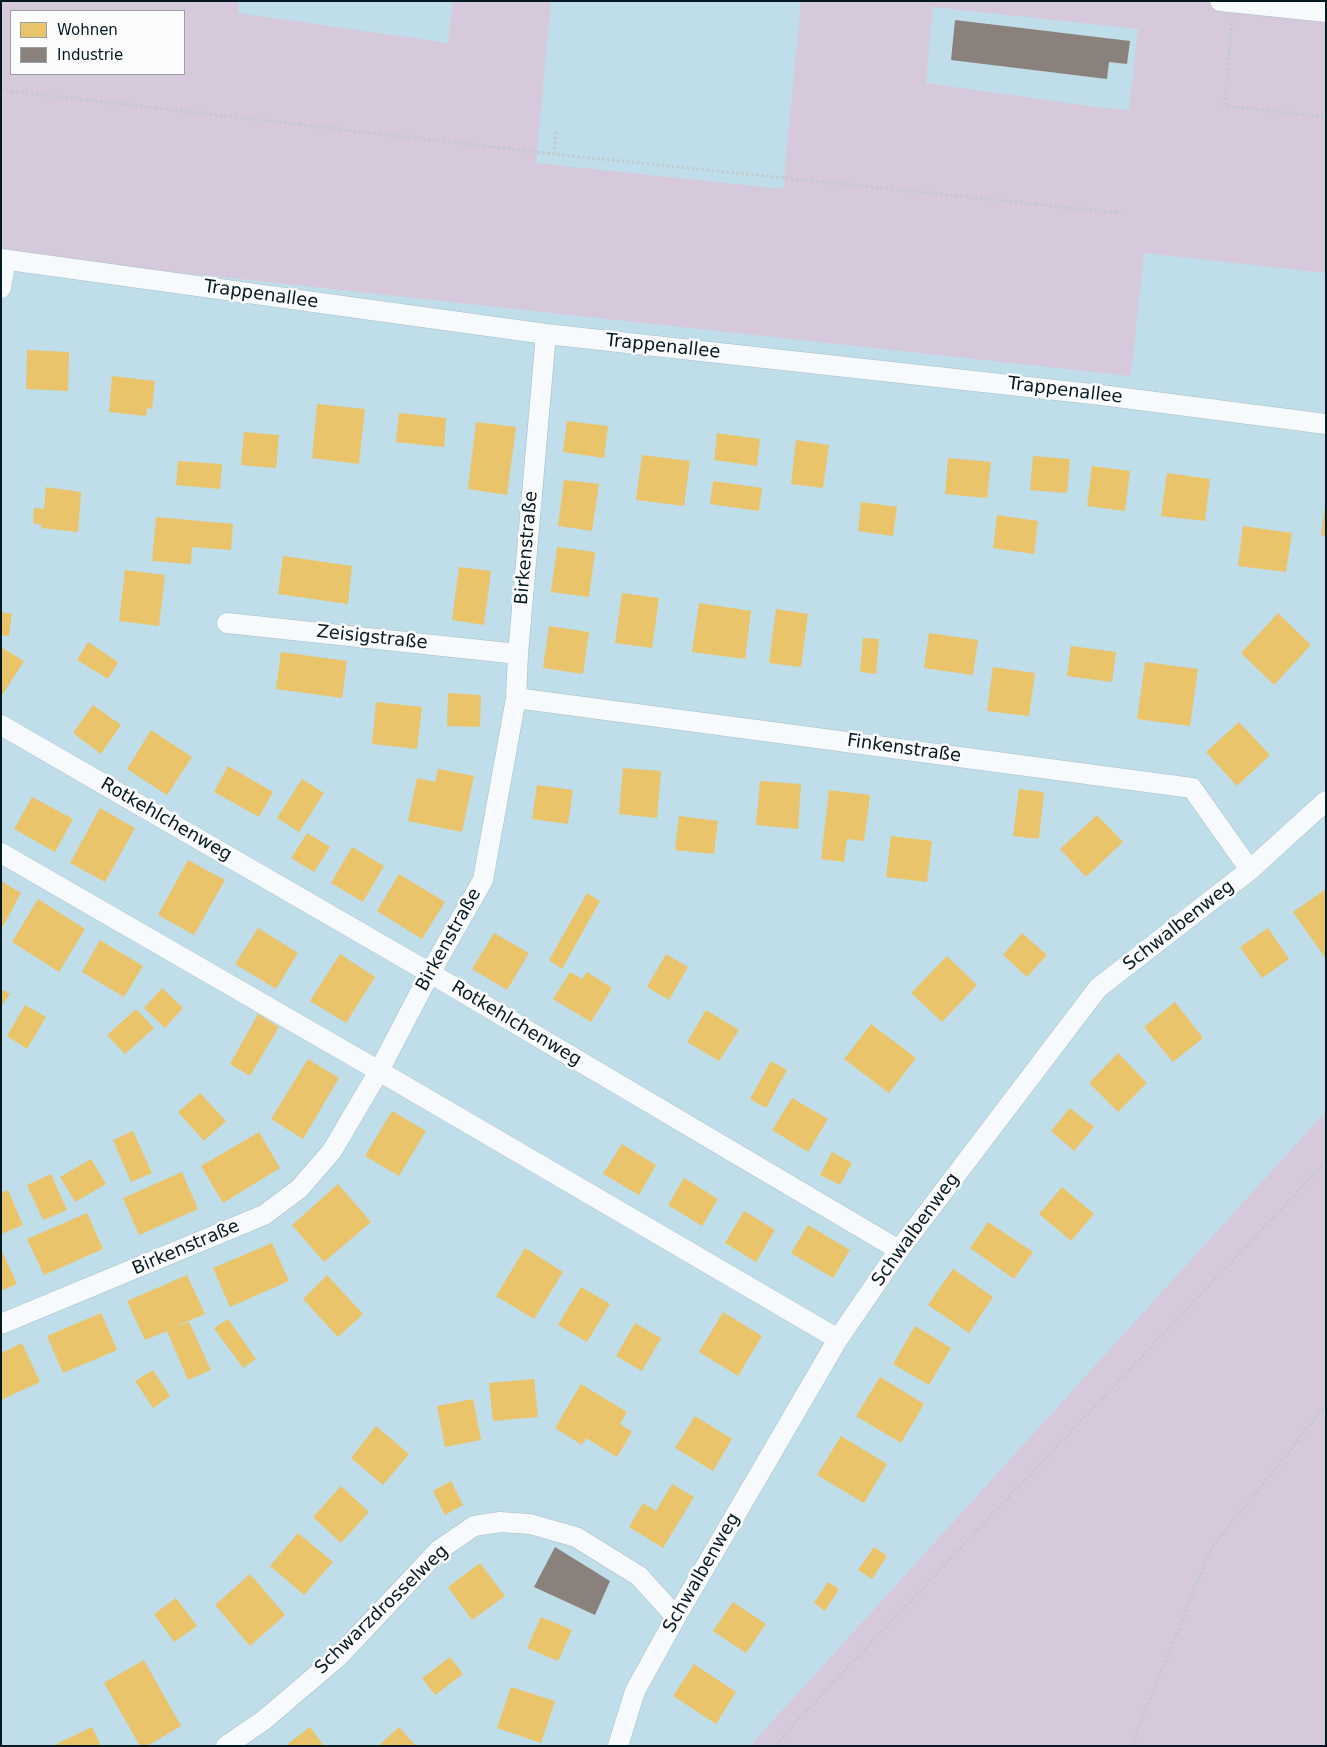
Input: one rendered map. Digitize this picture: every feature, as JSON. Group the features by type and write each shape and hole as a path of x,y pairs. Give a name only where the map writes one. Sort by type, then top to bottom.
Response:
{"street":[{"path":"1226,2 1326,12"},
{"path":"1,288 4,259"},
{"name":"Trappenallee","path":"4,259 546,334 1101,395 1326,424"},
{"name":"Birkenstraße","path":"1,1324 264,1215 299,1189 332,1151 379,1071 430,973 483,880 516,698 518,654 546,334"},
{"name":"Zeisigstraße","path":"227,623 518,654"},
{"name":"Finkenstraße","path":"516,698 1192,788 1250,870"},
{"name":"Rotkehlchenweg","path":"1,725 430,973 899,1250"},
{"name":"Schwalbenweg","path":"618,1746 635,1691 676,1617 838,1339 899,1250 1098,988 1250,870 1326,801"},
{"path":"1,853 838,1339"},
{"name":"Schwarzdrosselweg","path":"226,1746 264,1720 339,1656 439,1550 474,1526 500,1522 530,1524 576,1537 639,1576 676,1617"}],"path":[{"path":"1226,2 1225,106 1326,117"},
{"path":"1,90 554,154 1121,213"},
{"path":"554,154 556,131"},
{"path":"776,1746 798,1720 1326,1162"},
{"path":"1131,1746 1211,1549 1326,1405"}],"shaded area":[{"path":"1,1 239,1 238,13 448,43 453,1 551,1 536,163 783,189 801,1 1326,1 1326,273 1144,253 1131,376 1,253","holes":["933,7 1138,29 1129,110 926,83"]},
{"path":"1326,1111 1326,1746 750,1746"}],"building: Wohnen":[{"path":"27,350 69,352 68,391 26,389"},
{"path":"112,376 155,381 152,409 147,408 146,416 109,412"},
{"path":"317,404 365,409 359,464 312,458"},
{"path":"399,413 446,418 444,447 396,442"},
{"path":"567,421 608,426 604,458 563,452"},
{"path":"476,422 516,427 507,495 468,489"},
{"path":"244,432 279,435 276,468 241,465"},
{"path":"717,433 760,439 757,466 714,460"},
{"path":"796,440 829,445 823,488 791,484"},
{"path":"642,455 690,461 684,506 636,500"},
{"path":"1033,456 1070,459 1067,493 1030,490"},
{"path":"948,458 991,462 987,498 945,494"},
{"path":"178,461 222,464 220,489 176,485"},
{"path":"1092,466 1130,471 1125,511 1087,506"},
{"path":"1167,473 1210,479 1205,521 1161,516"},
{"path":"564,480 599,484 592,531 558,526"},
{"path":"713,481 762,488 759,511 710,504"},
{"path":"46,487 81,492 78,532 41,528 42,525 33,523 34,508 44,509"},
{"path":"861,502 897,507 893,536 858,531"},
{"path":"1326,505 1326,536 1321,535"},
{"path":"997,515 1038,521 1034,554 993,548"},
{"path":"156,517 233,524 231,550 192,547 191,564 152,561"},
{"path":"1243,526 1292,533 1286,572 1238,566"},
{"path":"557,547 595,552 589,597 551,592"},
{"path":"283,556 352,566 348,604 278,594"},
{"path":"459,567 491,571 484,625 452,620"},
{"path":"125,570 165,575 159,626 119,621"},
{"path":"622,593 659,598 652,648 615,643"},
{"path":"699,603 751,611 745,659 692,652"},
{"path":"776,609 808,614 801,667 769,663"},
{"path":"1,612 12,614 9,636 1,635"},
{"path":"1278,613 1311,645 1274,685 1241,653"},
{"path":"549,626 589,632 583,674 543,668"},
{"path":"929,633 978,640 973,675 924,668"},
{"path":"863,638 879,639 876,674 860,672"},
{"path":"88,642 118,662 108,679 77,660"},
{"path":"1071,646 1116,652 1112,682 1067,676"},
{"path":"1,647 24,661 1,697"},
{"path":"281,652 347,661 342,698 276,689"},
{"path":"1145,662 1198,669 1190,726 1137,719"},
{"path":"993,667 1035,673 1029,716 987,711"},
{"path":"448,693 481,695 480,727 447,726"},
{"path":"376,702 422,707 417,749 372,744"},
{"path":"93,705 121,725 101,754 73,733"},
{"path":"1239,722 1270,755 1237,786 1206,752"},
{"path":"151,730 192,757 167,795 127,769"},
{"path":"228,766 273,792 259,817 214,792"},
{"path":"623,768 661,771 657,818 619,814"},
{"path":"438,769 474,776 462,832 408,821 417,778 435,782"},
{"path":"302,779 324,793 299,832 277,818"},
{"path":"760,781 801,784 798,829 756,825"},
{"path":"537,785 573,790 568,824 532,819"},
{"path":"1019,789 1044,792 1039,839 1013,836"},
{"path":"829,790 870,795 864,841 847,839 844,862 821,859"},
{"path":"32,797 73,819 55,852 14,829"},
{"path":"100,808 135,828 105,882 70,863"},
{"path":"1097,815 1123,842 1086,877 1060,849"},
{"path":"679,816 718,821 714,854 675,850"},
{"path":"307,833 330,847 314,872 291,858"},
{"path":"891,836 932,841 927,882 886,877"},
{"path":"352,847 384,866 363,902 331,883"},
{"path":"188,860 225,880 194,935 158,915"},
{"path":"399,874 445,902 422,939 377,911"},
{"path":"1,881 21,893 3,926 1,925"},
{"path":"1326,889 1326,959 1293,912"},
{"path":"587,893 600,901 562,969 549,960"},
{"path":"38,899 85,929 59,972 12,942"},
{"path":"258,928 298,953 276,989 235,964"},
{"path":"1268,928 1289,959 1262,978 1240,947"},
{"path":"494,933 529,953 507,990 472,969"},
{"path":"1022,933 1047,955 1027,977 1003,955"},
{"path":"100,940 143,966 124,997 82,972"},
{"path":"340,954 375,977 346,1023 310,1001"},
{"path":"666,954 688,967 669,1000 647,987"},
{"path":"947,956 977,985 942,1022 911,993"},
{"path":"570,972 582,979 587,972 612,988 591,1022 553,999"},
{"path":"162,988 183,1008 165,1028 144,1008"},
{"path":"1,989 10,994 1,1007"},
{"path":"1175,1002 1203,1038 1173,1062 1144,1027"},
{"path":"25,1005 46,1017 27,1049 7,1036"},
{"path":"136,1009 154,1028 125,1054 107,1035"},
{"path":"706,1010 739,1030 719,1061 687,1042"},
{"path":"258,1014 279,1027 250,1076 230,1064"},
{"path":"871,1024 916,1058 889,1093 844,1059"},
{"path":"1118,1053 1147,1083 1118,1112 1089,1083"},
{"path":"308,1059 339,1078 303,1139 271,1119"},
{"path":"771,1061 787,1070 766,1108 750,1099"},
{"path":"200,1093 226,1121 204,1141 178,1112"},
{"path":"792,1098 828,1119 808,1152 772,1130"},
{"path":"1070,1108 1094,1127 1074,1151 1051,1131"},
{"path":"392,1111 426,1131 399,1176 365,1156"},
{"path":"133,1131 152,1173 131,1182 113,1140"},
{"path":"259,1132 280,1168 223,1203 201,1166"},
{"path":"622,1144 656,1165 639,1195 603,1174"},
{"path":"832,1152 852,1163 840,1185 820,1175"},
{"path":"91,1159 106,1184 75,1202 60,1177"},
{"path":"182,1172 198,1209 139,1235 123,1198"},
{"path":"51,1174 67,1210 43,1220 27,1185"},
{"path":"684,1178 718,1199 702,1226 668,1205"},
{"path":"338,1184 371,1222 324,1262 292,1225"},
{"path":"1062,1187 1094,1214 1071,1241 1039,1214"},
{"path":"8,1190 23,1225 1,1234 1,1193"},
{"path":"744,1211 775,1230 756,1262 725,1243"},
{"path":"87,1213 103,1249 44,1275 27,1239"},
{"path":"988,1222 1033,1252 1014,1279 970,1248"},
{"path":"808,1225 850,1250 833,1278 791,1253"},
{"path":"272,1243 289,1281 230,1307 213,1268"},
{"path":"525,1248 563,1272 534,1319 496,1296"},
{"path":"1,1249 17,1284 1,1291"},
{"path":"953,1269 993,1297 969,1333 928,1305"},
{"path":"187,1275 205,1314 172,1328 189,1322 211,1370 188,1380 167,1331 145,1340 127,1301"},
{"path":"327,1275 363,1314 338,1337 303,1299"},
{"path":"581,1287 610,1304 587,1342 558,1325"},
{"path":"723,1312 762,1336 738,1376 699,1352"},
{"path":"101,1313 117,1350 63,1373 47,1336"},
{"path":"228,1319 256,1359 243,1368 214,1328"},
{"path":"635,1323 661,1338 642,1371 616,1356"},
{"path":"915,1326 951,1348 929,1385 893,1364"},
{"path":"22,1343 40,1382 1,1400 1,1353"},
{"path":"153,1370 170,1396 153,1408 135,1381"},
{"path":"880,1377 924,1404 901,1443 856,1416"},
{"path":"534,1379 538,1417 493,1421 489,1383"},
{"path":"581,1384 627,1412 620,1424 632,1432 617,1457 586,1438 582,1445 555,1428"},
{"path":"473,1399 481,1440 445,1447 437,1406"},
{"path":"695,1416 732,1439 713,1471 675,1448"},
{"path":"376,1426 409,1454 383,1485 351,1458"},
{"path":"841,1436 887,1464 864,1503 817,1475"},
{"path":"451,1481 463,1505 445,1515 433,1491"},
{"path":"672,1484 694,1497 663,1548 629,1527 643,1503 656,1511"},
{"path":"341,1486 369,1512 341,1543 313,1517"},
{"path":"298,1533 333,1562 304,1595 270,1566"},
{"path":"874,1547 887,1556 872,1579 858,1570"},
{"path":"480,1563 505,1596 472,1620 448,1587"},
{"path":"250,1574 285,1615 250,1646 215,1605"},
{"path":"828,1582 839,1589 825,1611 814,1603"},
{"path":"176,1598 197,1626 174,1642 154,1614"},
{"path":"733,1602 766,1624 746,1653 713,1631"},
{"path":"541,1617 572,1630 558,1661 527,1648"},
{"path":"450,1657 463,1674 435,1695 422,1678"},
{"path":"144,1660 181,1726 147,1746 140,1746 104,1683"},
{"path":"694,1664 736,1692 716,1724 673,1696"},
{"path":"511,1687 555,1701 541,1743 497,1728"},
{"path":"92,1727 101,1746 52,1746"},
{"path":"310,1727 324,1746 285,1746"},
{"path":"399,1727 416,1746 378,1746"}],"building: Industrie":[{"path":"955,20 1130,41 1127,64 1109,62 1107,79 951,60"},
{"path":"555,1547 610,1581 595,1615 534,1587"}]}
